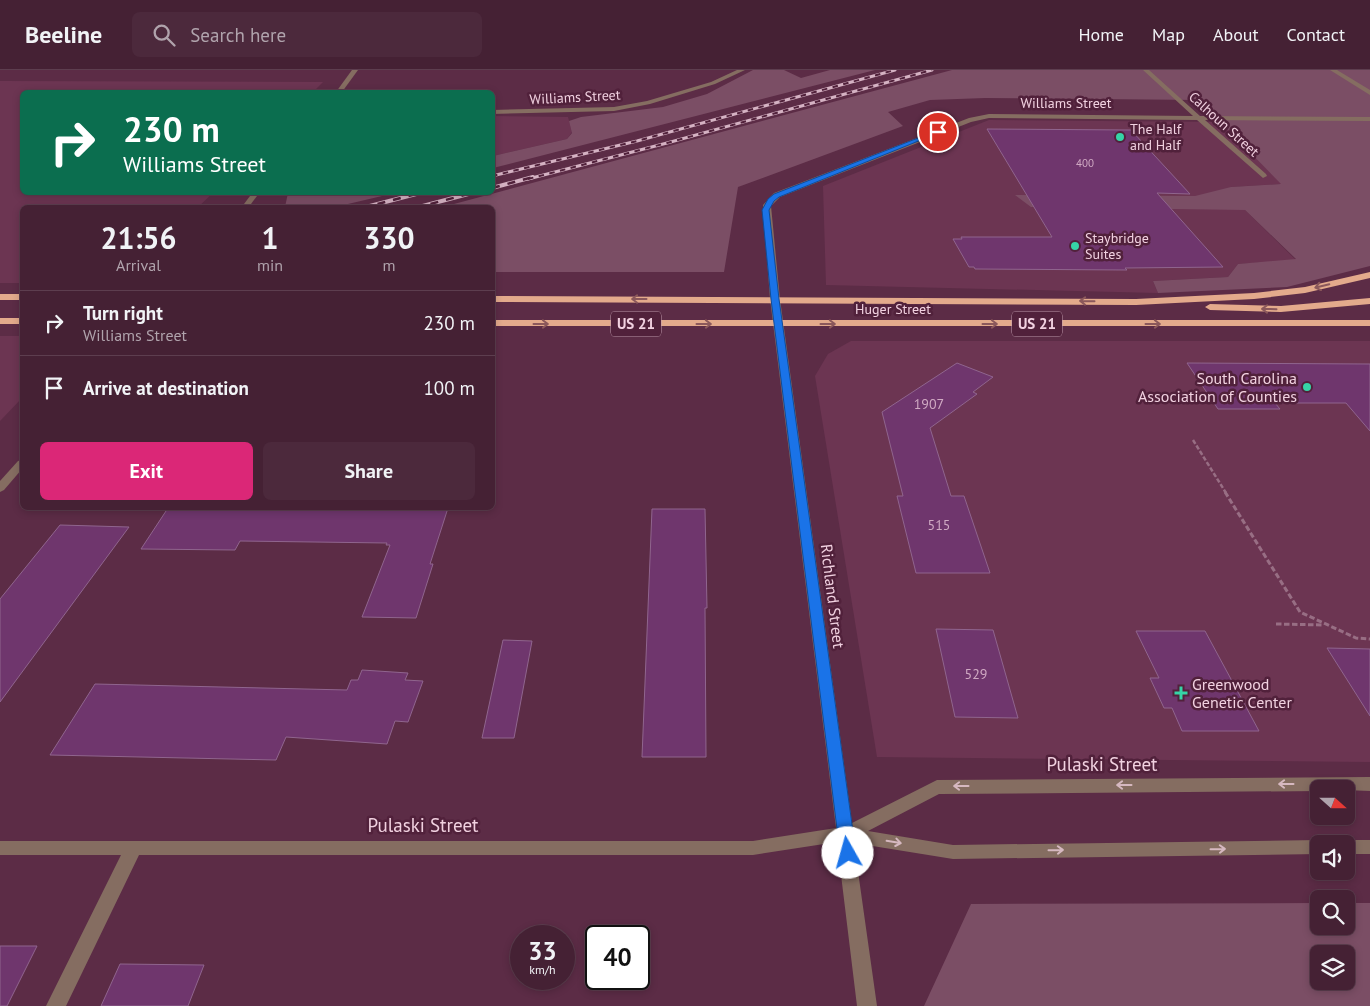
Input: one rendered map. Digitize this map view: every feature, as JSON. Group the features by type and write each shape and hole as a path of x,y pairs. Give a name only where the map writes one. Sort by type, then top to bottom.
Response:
{"highway":[{"path":"1136,302 1254,296 1305,290 1370,275"},
{"path":"0,297 20,297"},
{"name":"Huger Street","path":"495,299 1136,302"},
{"name":"US 21","path":"1136,302 1281,309 1370,302"},
{"path":"0,321 20,321"},
{"path":"1294,324 1370,323"},
{"name":"Huger Street","path":"495,324 1294,324"},
{"name":"US 21","path":"1294,324 1370,330"}],"street":[{"path":"340,90 355,70"},
{"name":"Williams Street","path":"495,112 614,109 648,103 713,83 742,70"},
{"name":"Calhoun Street","path":"1146,70 1264,176"},
{"path":"1333,70 1370,93"},
{"name":"Williams Street","path":"777,195 969,120 989,116 1198,116 1370,119"},
{"path":"246,205 255,195"},
{"name":"Richland Street","path":"777,195 771,200 766,210 775,299 867,1006"},
{"path":"0,488 20,465"},
{"name":"Pulaski Street","path":"846,834 937,787 1370,784"},
{"name":"Pulaski Street","path":"0,848 753,848 846,834 953,852 1310,847"},
{"path":"56,1006 134,847"},
{"path":"1355,847 1370,847"}],"path":[{"path":"1193,440 1300,612 1356,638 1370,639"},
{"path":"1276,624 1327,624"}],"shaded area":[{"path":"753,70 784,70 801,78 830,70 875,70 495,167 495,156 567,139 572,133 569,121 581,117 663,107 707,94"},
{"path":"952,70 1370,70 1370,266 1287,287 1158,293 1153,281 1228,277 1238,264 1296,259 1245,210 1031,207 1015,195 1195,196 1231,187 1281,184 1199,100 985,98 930,100 888,112 903,126 738,187 724,272 495,272 495,205 450,205 487,195 495,195 495,193"},
{"path":"0,81 323,82 315,90 20,90 20,195 211,195 200,205 20,205 20,283 0,283"},
{"path":"495,116 568,117 572,132 567,139 495,156"},
{"path":"989,120 1221,122 1282,184 1231,187 1245,210 1296,260 1238,264 1228,277 1153,281 1158,293 826,285 823,186"},
{"path":"287,195 386,195 344,205 285,205"},
{"path":"0,336 20,336 20,400 0,421"},
{"path":"851,341 1370,341 1370,762 877,757 815,376 828,354"},
{"path":"1310,903 1310,935 1355,935 1355,903 1370,903 1370,1006 924,1006 971,904"}],"building":[{"path":"987,129 1131,130 1190,194 1157,193 1223,267 1125,268 1127,270 975,269 974,267 969,267 953,239 962,239 961,237 1052,237"},
{"path":"957,363 993,377 973,392 977,394 930,428 951,496 964,496 990,573 916,573 897,496 903,496 882,412"},
{"path":"1187,363 1370,364 1370,431 1346,403 1275,403 1280,409 1218,409"},
{"path":"652,509 705,509 707,608 705,608 706,757 642,757"},
{"path":"167,510 447,510 430,564 433,564 416,618 362,617 390,545 386,545 387,543 240,541 235,550 141,549"},
{"path":"60,525 129,527 0,702 0,599"},
{"path":"936,629 993,630 1018,718 955,717"},
{"path":"1136,631 1205,631 1259,731 1182,731 1172,708 1164,708 1150,678 1159,678"},
{"path":"503,640 532,641 514,738 482,738"},
{"path":"1327,648 1370,649 1370,716"},
{"path":"362,670 408,673 405,680 423,681 408,722 395,721 387,744 286,737 276,760 50,755 95,684 347,690 351,680 358,680"},
{"path":"0,946 37,946 7,1006 0,1006"},
{"path":"120,964 204,965 188,1006 101,1006"}],"railway":[{"path":"495,175 637,141 895,70"},
{"path":"528,179 932,70"},
{"path":"495,187 533,177"},
{"path":"374,205 412,195"},
{"path":"426,205 465,195"}],"place":[{"name":"The Half and Half","path":"1120,137"},
{"name":"Staybridge Suites","path":"1075,246"},
{"name":"South Carolina Association of Counties","path":"1307,387"},
{"name":"Greenwood Genetic Center","path":"1181,693"}],"route":[{"path":"848,853 775,299 766,210 767,205 777,195 938,132"}]}
